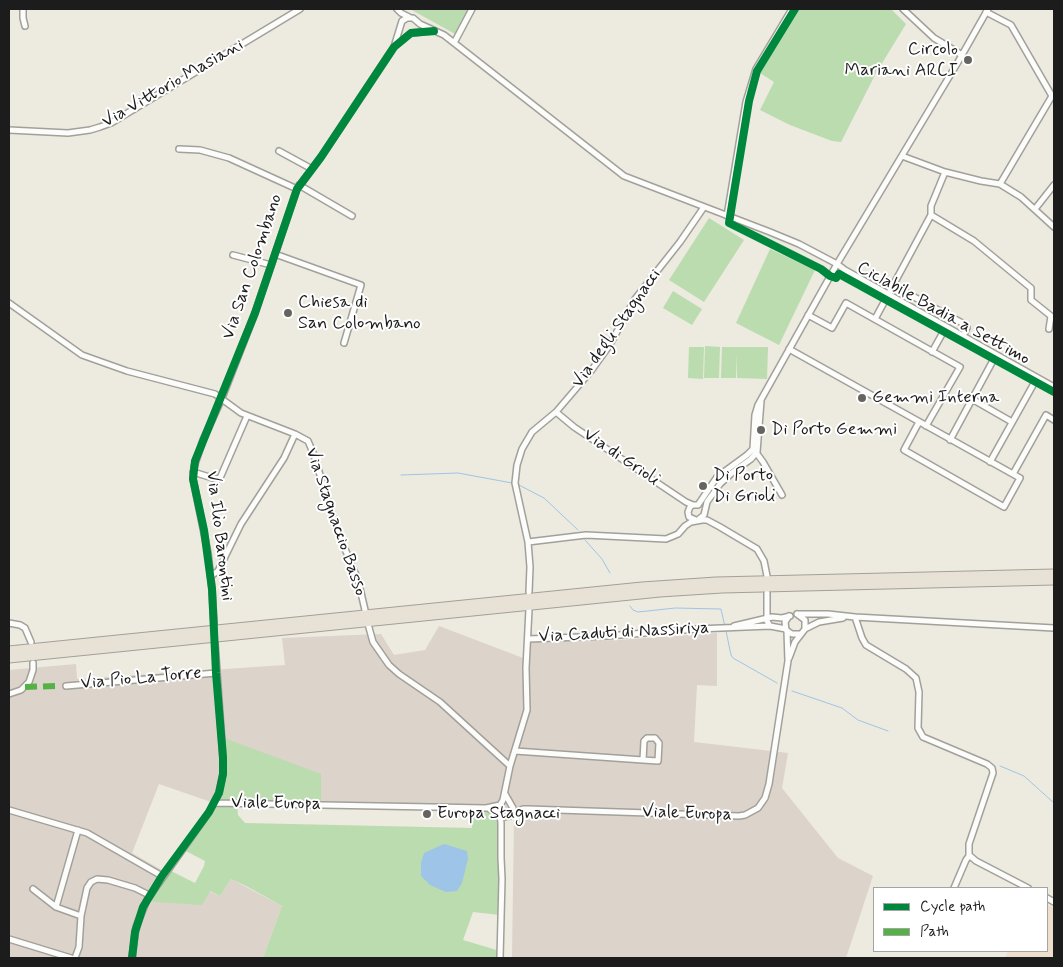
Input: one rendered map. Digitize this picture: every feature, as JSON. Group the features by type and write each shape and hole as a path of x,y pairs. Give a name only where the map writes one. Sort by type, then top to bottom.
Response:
{"highway":[{"path":"9,651 650,586 716,582 1054,574"},
{"path":"9,658 660,592 722,588 1054,580"}],"street":[{"path":"23,9 25,26"},
{"name":"Via Vittorio Masiani","path":"9,130 68,133 90,130 105,125 300,9"},
{"path":"454,42 472,9"},
{"path":"728,216 746,102 756,69 792,9"},
{"path":"902,9 934,38 962,55"},
{"path":"782,495 764,462 753,448 756,412 837,264 987,10 1011,26 1053,94 1000,184"},
{"path":"399,11 454,42 624,176 778,234 837,264 842,269 1054,387"},
{"name":"Via San Colombano","path":"222,398 298,187 321,157 394,47 401,25 399,11"},
{"path":"410,17 404,19 401,25 404,32 434,31"},
{"path":"411,33 417,27 416,21"},
{"name":"Via San Colombano","path":"394,47 411,33"},
{"path":"179,149 200,150 229,158 298,187 352,216"},
{"path":"278,151 312,169"},
{"path":"902,156 946,172 1000,184 1020,197 1054,227"},
{"path":"874,319 931,215 931,206 946,172"},
{"path":"1035,209 1054,185"},
{"name":"Via degli Stagnacci","path":"529,592 528,542 516,490 518,460 522,449 530,434 556,412 591,371 607,348 634,299 680,242 704,207"},
{"path":"931,215 974,241 1031,288 1031,300 1051,316 1050,328"},
{"name":"Via San Colombano","path":"275,254 361,285 344,343"},
{"path":"233,255 271,265"},
{"path":"892,285 966,325 963,336"},
{"path":"9,303 74,350 92,359 127,372 211,393 222,398"},
{"path":"808,315 832,328 846,303 960,367 926,426"},
{"path":"932,352 946,327"},
{"path":"789,349 1020,478 1004,507 904,450 919,422"},
{"path":"950,440 996,355"},
{"path":"990,462 1037,378"},
{"name":"Via Stagnaccio Basso","path":"222,398 236,410 247,416 302,437 311,446 335,525 358,580 365,610"},
{"name":"Via Ilio Barontini","path":"214,624 211,576 193,472 203,440 222,398"},
{"path":"972,399 1012,422"},
{"path":"528,542 586,534 664,539 678,534 685,526 698,520 704,512 708,500 720,484 756,454 760,440 761,401"},
{"name":"Via di Grioli","path":"556,412 574,427 686,502 696,505"},
{"path":"1013,474 1046,415 1054,420"},
{"path":"193,472 216,479 220,478 247,416"},
{"path":"211,576 218,571 241,524 284,458 295,434"},
{"path":"685,526 690,507 696,505 717,478 747,455 753,448"},
{"path":"686,502 691,518 707,520 759,551 765,563 767,576"},
{"path":"696,505 704,512 707,520"},
{"path":"766,593 766,618 770,626"},
{"path":"766,605 774,617"},
{"path":"500,958 502,884 501,825 498,809 505,793 510,766 527,710 529,609"},
{"path":"797,614 805,620 802,632"},
{"path":"853,617 827,620 795,635 786,630 786,620 790,616 797,614 828,614 1054,628"},
{"name":"Via Caduti di Nassiriya","path":"720,628 766,618 790,616"},
{"path":"853,617 866,645 906,669 916,678 919,692 918,728 921,735 926,739 988,764 992,768 993,773 969,844 969,856 954,887"},
{"path":"9,623 15,623 25,628 31,642"},
{"path":"368,624 373,642 389,665 440,702 510,766"},
{"name":"Via Caduti di Nassiriya","path":"528,639 770,626 786,630"},
{"name":"Viale Europa","path":"510,804 519,806 522,809 739,816 750,813 762,804 768,792 788,661 786,630"},
{"name":"Viale Europa","path":"788,661 802,632"},
{"path":"132,958 137,922 149,895 214,803 221,783 223,763 215,643"},
{"path":"9,694 21,690 29,682 33,663"},
{"name":"Via Pio La Torre","path":"66,686 216,673"},
{"path":"515,750 643,760 658,761 659,743 655,738 647,738 644,741 643,760"},
{"path":"501,825 513,809 505,793"},
{"name":"Viale Europa","path":"214,803 488,808 501,804"},
{"path":"501,804 510,804"},
{"name":"Viale Europa","path":"488,808 499,814"},
{"path":"499,814 503,817 509,816 522,809"},
{"path":"9,810 95,836 162,876"},
{"path":"56,907 78,830"},
{"path":"969,856 1026,887"},
{"path":"9,939 73,958 79,947 81,916 88,886 96,879 119,883 149,895"},
{"path":"32,889 56,907 81,916"}],"shaded area":[{"path":"439,626 523,658 524,642 619,640 717,633 717,686 697,685 694,742 788,753 782,788 838,858 873,876 846,958 512,958 514,820 510,816 507,817 493,810 321,805 223,763 214,803 159,784 132,853 165,872 220,896 231,879 282,906 263,958 9,958 9,670 76,664 77,679 285,665 282,638 381,634 394,655 425,650"},
{"path":"1048,905 1054,908 1054,958 1005,958 1008,952 1048,952"}],"green space":[{"path":"410,9 469,9 455,34"},
{"path":"796,9 891,9 906,24 876,73 841,142 832,141 790,125 760,110 774,82 757,71"},
{"path":"709,218 744,240 704,302 669,280"},
{"path":"770,249 815,270 779,345 736,323"},
{"path":"673,291 702,309 692,325 663,308"},
{"path":"705,346 720,347 719,378 704,378"},
{"path":"689,347 704,347 703,379 688,378"},
{"path":"722,347 768,347 767,379 737,378 737,353 736,378 721,378"},
{"path":"221,737 321,774 321,805 237,803 238,815 245,823 472,828 473,808 488,808 499,814 500,915 473,912 463,940 500,951 500,958 263,958 282,906 248,887 231,879 220,896 210,891 202,905 147,900 167,869 195,883 204,866 205,861 182,849 209,812 221,783"}],"water":[{"path":"444,844 467,851 468,859 462,883 457,891 446,892 430,885 421,876 421,863 424,853"}],"waterway":[{"path":"401,475 458,473 512,483"},
{"path":"519,485 544,498 578,530"},
{"path":"585,540 602,559 610,573"},
{"path":"630,606 638,612 675,608 721,609 725,627"},
{"path":"726,631 733,658 777,683"},
{"path":"792,691 842,708 858,720 888,731"},
{"path":"1000,766 1024,776 1054,803"}],"marked path":[{"path":"25,687 56,686"}],"cycle path":[{"name":"Ciclabile Badia a Settimo","path":"795,9 757,71 749,101 729,223 821,269 830,276 836,278 839,274 1054,392"},
{"path":"132,958 135,932 143,907 162,876 209,812 219,793 223,774 212,589 204,530 193,479 195,461 255,313 297,189 321,157 394,47 411,33 434,31"}],"place":[{"name":"Circolo Mariani ARCI","path":"968,60"},
{"name":"Chiesa di San Colombano","path":"288,313"},
{"name":"Gemmi Interna","path":"862,398"},
{"name":"Di Porto Gemmi","path":"761,430"},
{"name":"Di Porto Di Grioli","path":"703,486"},
{"name":"Europa Stagnacci","path":"427,814"}]}
